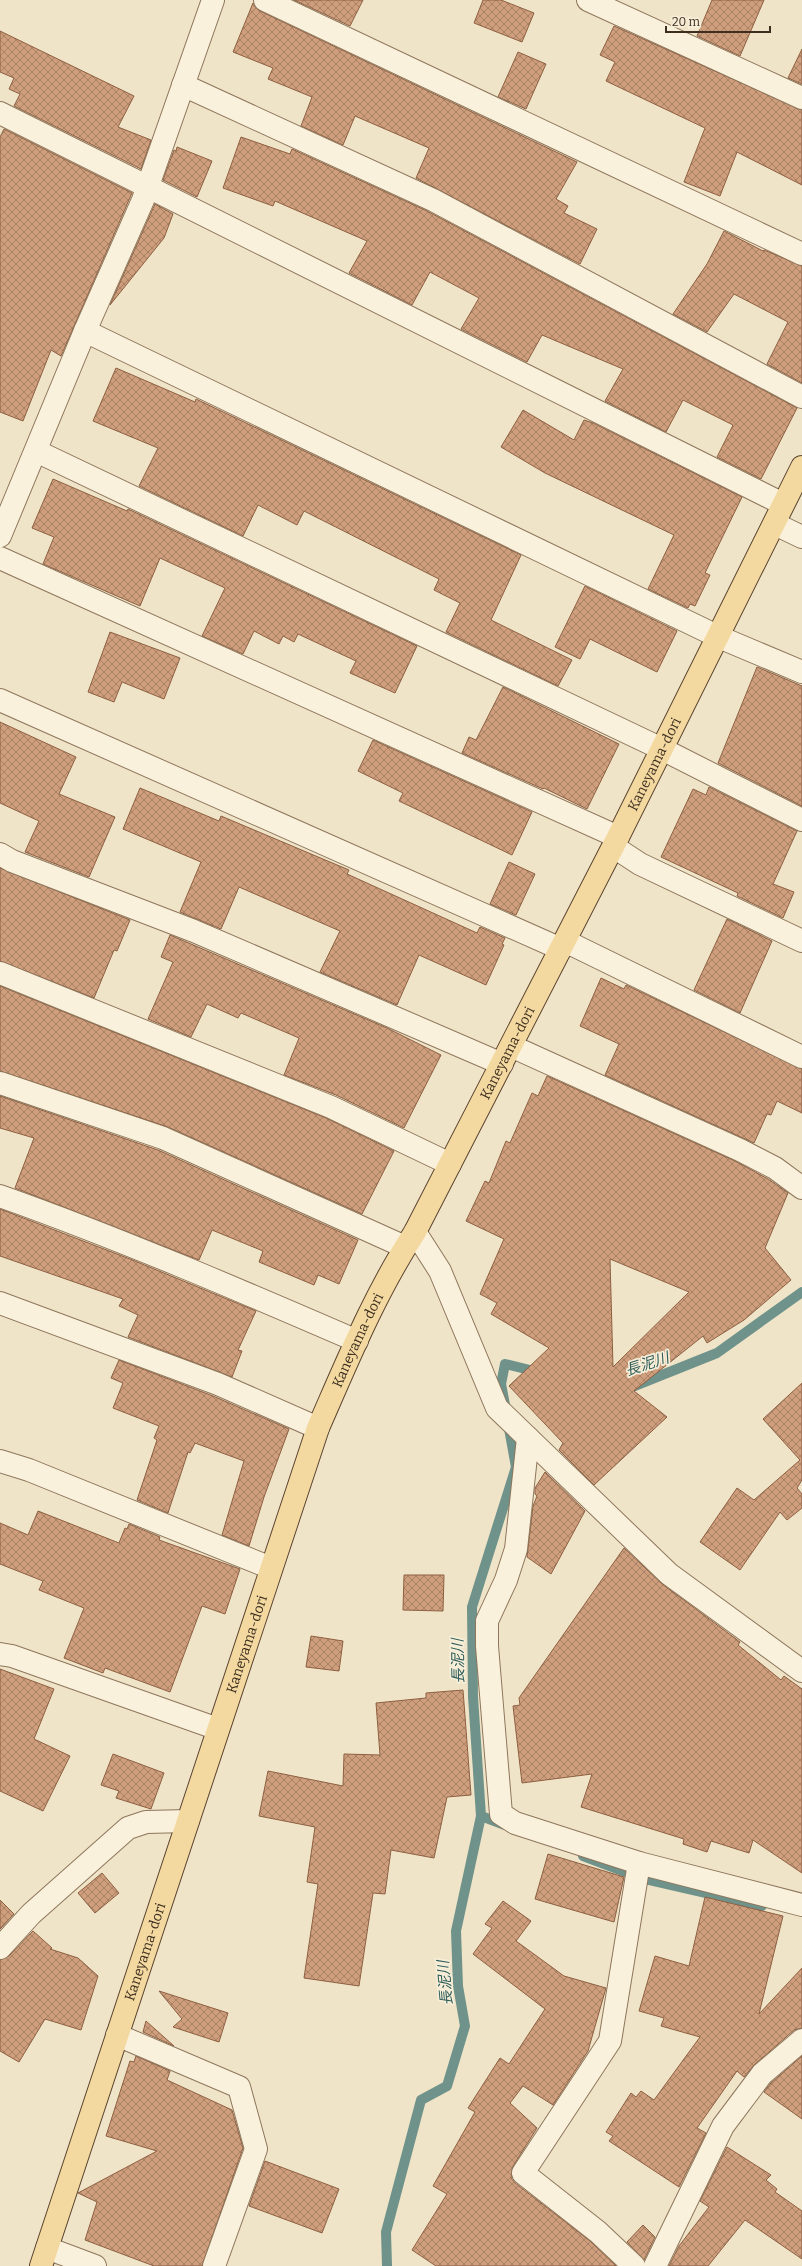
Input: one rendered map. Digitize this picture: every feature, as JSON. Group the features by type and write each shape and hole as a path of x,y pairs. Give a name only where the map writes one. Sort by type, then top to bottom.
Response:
{"main road":[{"name":"Kaneyama-dori","path":"44,2257 318,1428 357,1341 507,1055 616,842 802,467"}],"street":[{"path":"0,536 147,186 213,0"},
{"path":"265,0 802,254"},
{"path":"588,0 802,98"},
{"path":"183,85 433,200 802,397"},
{"path":"0,113 783,504"},
{"path":"85,331 719,637 802,672"},
{"path":"36,451 662,749 802,820"},
{"path":"774,524 802,538"},
{"path":"0,558 616,842 640,864 802,941"},
{"path":"0,700 563,945 802,1057"},
{"path":"0,854 12,861 194,931 507,1055 740,1150 776,1168 802,1188"},
{"path":"0,973 330,1107 450,1164"},
{"path":"0,1083 164,1138 410,1240 440,1271 497,1408 670,1574 802,1671"},
{"path":"0,1196 80,1225 357,1341"},
{"path":"0,1303 218,1384 318,1428"},
{"path":"528,1438 516,1549 506,1580 487,1621 487,1646 501,1814 515,1823 639,1863 802,1905"},
{"path":"0,1461 29,1470 271,1568"},
{"path":"0,1654 12,1656 218,1729"},
{"path":"0,1948 31,1914 128,1828 146,1822 188,1821"},
{"path":"634,2266 598,2232 523,2173 610,2041 639,1863"},
{"path":"117,2036 239,2087 256,2150 214,2266"},
{"path":"655,2266 723,2126 762,2074 802,2040"},
{"path":"44,2257 95,2266"}],"building":[{"path":"294,0 363,0 350,26"},
{"path":"483,0 501,0 534,13 522,42 474,23"},
{"path":"712,0 764,0 740,56 697,36"},
{"path":"253,3 260,11 577,162 556,199 568,206 564,213 597,229 580,264 416,178 429,148 355,116 343,145 301,126 312,97 268,79 273,68 233,52"},
{"path":"614,26 802,110 802,185 737,152 720,196 684,182 705,128 606,81 615,62 600,55"},
{"path":"0,31 134,96 118,127 151,140 141,169 14,106 20,94 9,89 14,78 0,72"},
{"path":"802,49 802,84 788,78"},
{"path":"518,52 546,64 526,109 498,97"},
{"path":"4,129 132,193 61,356 51,350 23,421 0,412 0,137"},
{"path":"241,137 290,154 292,149 427,211 797,408 761,479 717,457 733,425 683,400 666,432 605,401 623,369 542,335 527,362 461,329 479,298 430,272 412,305 349,273 367,241 275,201 273,206 223,188"},
{"path":"177,147 212,161 197,197 163,180 174,150 176,151"},
{"path":"155,204 173,214 164,238 110,305"},
{"path":"724,231 763,251 764,250 802,266 802,383 767,364 788,322 734,294 707,332 673,314 707,264"},
{"path":"116,368 195,402 196,399 521,555 491,620 572,660 558,686 446,632 460,603 434,590 439,579 304,511 297,525 258,505 243,536 139,486 158,448 93,421"},
{"path":"523,410 574,440 584,420 593,423 742,497 705,573 710,575 695,606 690,604 688,608 648,589 674,535 545,473 501,447"},
{"path":"53,479 127,511 128,509 417,646 395,693 350,673 356,661 298,634 294,642 283,636 279,644 254,631 243,654 202,636 225,588 160,558 140,606 43,564 54,537 32,528"},
{"path":"585,586 677,631 657,672 590,639 580,659 555,647"},
{"path":"110,632 180,658 164,699 122,682 114,702 88,692"},
{"path":"757,667 802,686 802,806 718,763"},
{"path":"503,687 619,744 587,809 544,788 543,789 462,753 469,737 476,740"},
{"path":"0,722 76,757 59,794 115,817 89,877 25,852 39,821 0,803"},
{"path":"373,740 532,812 512,855 399,801 403,793 358,771"},
{"path":"709,787 797,831 773,884 794,892 783,918 737,896 738,893 661,857 693,789 706,795"},
{"path":"140,788 219,821 221,816 349,870 347,874 477,933 480,927 505,938 502,944 504,945 486,985 419,955 397,1005 320,972 340,931 239,887 221,929 180,912 201,862 123,829"},
{"path":"509,862 535,874 516,915 490,904"},
{"path":"0,868 130,920 117,951 114,950 94,998 0,961"},
{"path":"727,919 772,941 740,1013 694,990"},
{"path":"170,935 387,1028 441,1055 404,1128 336,1095 284,1075 299,1038 241,1013 238,1018 207,1004 191,1037 148,1019 173,962 161,957"},
{"path":"601,978 624,989 626,985 802,1069 802,1113 777,1101 771,1115 767,1114 754,1143 605,1075 619,1044 580,1026"},
{"path":"0,986 326,1118 394,1151 362,1214 168,1127 0,1071"},
{"path":"547,1076 735,1161 768,1179 788,1193 765,1248 791,1280 744,1320 707,1343 703,1336 634,1391 667,1417 594,1485 559,1450 563,1443 509,1386 549,1348 491,1314 497,1303 480,1294 504,1239 466,1221 485,1181 489,1183 506,1141 510,1143 532,1093 538,1096","holes":["610,1259 689,1292 613,1367"]},
{"path":"0,1096 158,1150 358,1240 339,1284 318,1275 314,1285 259,1262 263,1251 212,1230 199,1260 15,1188 34,1138 0,1128"},
{"path":"0,1209 130,1259 256,1311 238,1350 242,1351 232,1377 128,1337 138,1315 119,1306 123,1299 0,1256"},
{"path":"119,1360 213,1396 289,1429 264,1497 249,1546 222,1535 244,1461 195,1443 190,1453 188,1452 168,1513 137,1500 157,1440 154,1438 159,1426 113,1408 123,1383 111,1378"},
{"path":"802,1383 802,1480 797,1488 802,1494 802,1508 787,1520 780,1512 740,1570 700,1542 737,1488 754,1500 800,1460 763,1419"},
{"path":"545,1472 585,1511 551,1574 527,1557 533,1506 537,1496 535,1494 535,1488"},
{"path":"38,1511 119,1543 125,1528 127,1529 129,1524 160,1537 159,1540 240,1569 225,1614 202,1606 170,1692 105,1668 103,1673 64,1658 84,1608 39,1590 43,1581 0,1564 0,1523 28,1535"},
{"path":"624,1548 662,1584 740,1642 738,1645 781,1680 784,1676 802,1689 802,1873 753,1840 749,1853 711,1841 707,1852 683,1844 684,1839 581,1807 592,1774 522,1783 513,1706 520,1705 519,1698"},
{"path":"404,1575 444,1575 443,1611 403,1610"},
{"path":"311,1636 343,1641 339,1671 306,1667"},
{"path":"0,1669 54,1689 34,1739 70,1756 43,1811 0,1791"},
{"path":"463,1690 471,1795 447,1797 434,1858 391,1850 385,1894 373,1893 359,1986 304,1978 318,1884 307,1882 315,1827 259,1816 268,1771 343,1786 344,1754 380,1755 376,1703 426,1698 426,1693"},
{"path":"113,1754 164,1773 151,1809 116,1798 119,1791 101,1785"},
{"path":"548,1854 624,1877 614,1922 535,1899"},
{"path":"102,1873 119,1893 95,1913 78,1893"},
{"path":"705,1897 783,1916 759,2014 802,1968 802,2028 794,2030 754,2065 744,2077 737,2071 697,2128 706,2133 679,2187 609,2141 613,2136 606,2132 631,2093 636,2097 641,2091 654,2100 700,2037 661,2026 664,2018 639,2011 655,1956 689,1966"},
{"path":"0,1900 14,1914 0,1929"},
{"path":"503,1901 531,1921 516,1941 564,1976 606,1988 588,2051 553,2105 523,2086 510,2103 537,2128 513,2166 511,2178 515,2183 590,2241 616,2266 436,2266 412,2250 447,2194 433,2186 475,2112 468,2108 500,2058 509,2064 545,2009 473,1954 492,1928 485,1924"},
{"path":"33,1931 52,1948 50,1949 78,1958 98,1976 81,2030 45,2019 19,2062 0,2051 0,1960 9,1956"},
{"path":"159,1991 228,2013 219,2042 173,2027 182,2019"},
{"path":"146,2021 174,2046 143,2032"},
{"path":"136,2056 170,2071 167,2080 232,2110 243,2148 202,2266 154,2266 85,2240 97,2202 78,2193 157,2151 106,2136 130,2061 134,2062"},
{"path":"802,2056 802,2119 764,2092 771,2083"},
{"path":"727,2147 771,2175 766,2180 777,2189 775,2192 802,2211 802,2259 745,2220 708,2266 669,2266 679,2246 709,2207 700,2201"},
{"path":"265,2161 339,2189 322,2233 249,2206"},
{"path":"643,2225 655,2237 644,2260 627,2242"}],"waterway":[{"name":"長泥川","path":"632,1387 717,1353 802,1292"},
{"name":"長泥川","path":"505,1405 501,1384 505,1364 538,1372"},
{"name":"長泥川","path":"387,2266 386,2232 421,2100 447,2086 465,2026 458,1986 456,1931 481,1816 473,1697 472,1607 516,1467 508,1423"},
{"path":"481,1816 505,1825"},
{"path":"583,1856 644,1879 762,1906"}]}
